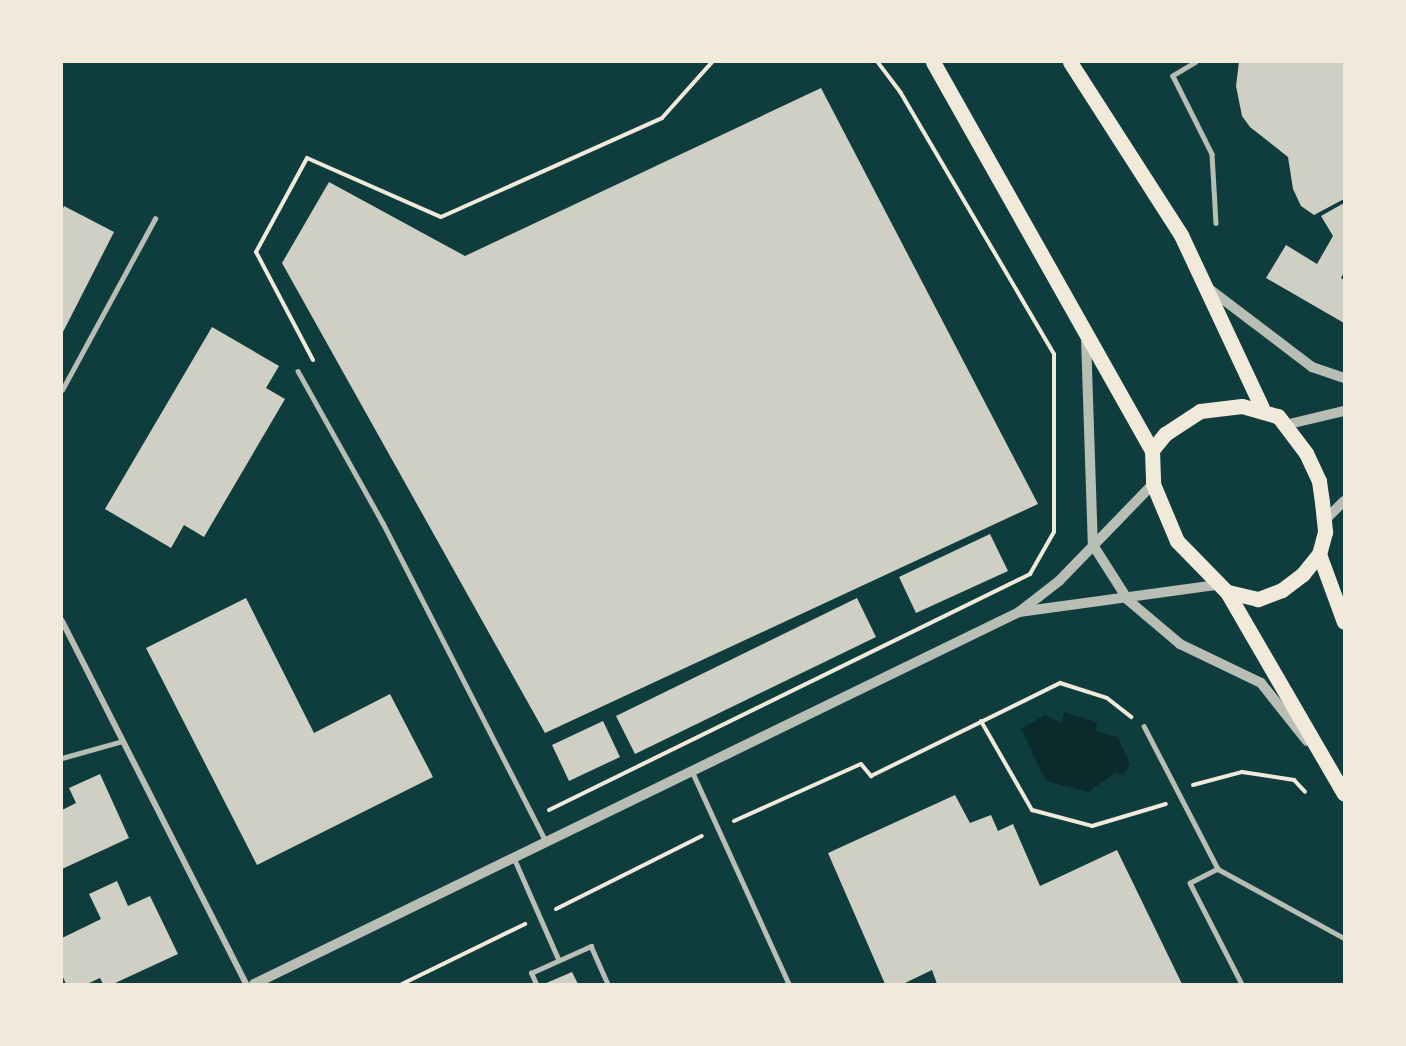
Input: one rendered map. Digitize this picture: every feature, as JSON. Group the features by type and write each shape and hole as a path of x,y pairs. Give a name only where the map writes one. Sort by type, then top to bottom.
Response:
{"main road":[{"path":"933,62 1086,338 1152,450 1153,484 1177,541 1222,589 1336,776 1344,794"},
{"path":"1070,62 1158,196 1207,288 1263,410"},
{"path":"1152,450 1165,434 1200,411 1242,406 1278,416 1306,453 1319,481 1324,521 1319,554 1344,621"},
{"path":"1222,589 1257,599 1282,590 1303,574 1319,554"}],"street":[{"path":"1207,288 1312,367 1344,378"},
{"path":"1086,338 1093,545 1128,600 1180,644 1261,683 1336,776"},
{"path":"1284,425 1344,411"},
{"path":"254,984 1018,612 1059,581 1153,484"},
{"path":"1324,521 1344,501"},
{"path":"1018,612 1222,589"},
{"path":"62,621 246,984"}],"lane":[{"path":"1196,62 1173,76 1212,154 1215,223"},
{"path":"62,390 155,219"},
{"path":"298,371 400,554 546,842"},
{"path":"1144,726 1218,868 1344,938"},
{"path":"62,758 123,741"},
{"path":"692,771 789,984"},
{"path":"514,858 559,960"},
{"path":"1218,868 1190,883 1242,984"},
{"path":"536,984 531,973 591,946 608,984"}],"path":[{"path":"317,367 256,252 307,158 441,217 662,118 712,62"},
{"path":"542,801 546,811 1022,578 1030,574 1046,550 1054,532 1054,354 907,103 878,62"},
{"path":"402,984 718,828 861,764 870,776 1060,683 1107,698 1144,726"},
{"path":"981,721 1032,810 1092,826 1167,803 1177,791 1242,772 1294,780 1305,792"}],"water":[{"path":"1064,712 1097,722 1096,731 1118,737 1130,764 1123,775 1115,773 1088,792 1046,781 1021,729 1045,715 1062,723"}],"building":[{"path":"1239,62 1344,62 1344,199 1314,215 1301,206 1293,189 1288,157 1250,127 1242,116 1236,86"},
{"path":"821,88 1038,504 545,733 282,263 329,182 465,256"},
{"path":"1344,203 1344,272 1341,278 1344,280 1344,323 1266,278 1286,245 1317,264 1333,236 1321,216"},
{"path":"64,206 114,232 62,334 62,211"},
{"path":"212,327 279,366 266,388 285,399 204,537 184,525 171,548 105,509"},
{"path":"990,534 1008,571 916,613 899,577"},
{"path":"246,598 314,733 390,694 433,777 257,865 146,648"},
{"path":"857,598 876,637 635,754 616,716"},
{"path":"603,721 620,757 569,781 552,745"},
{"path":"100,774 129,838 62,869 62,810 76,803 69,788"},
{"path":"955,795 970,823 991,815 998,831 1013,824 1040,886 1117,850 1182,984 937,984 932,970 903,984 885,984 828,853"},
{"path":"117,881 128,906 150,896 178,954 113,984 103,984 100,978 87,984 66,984 62,975 62,938 101,919 89,894"},
{"path":"572,972 578,984 544,984"}]}
